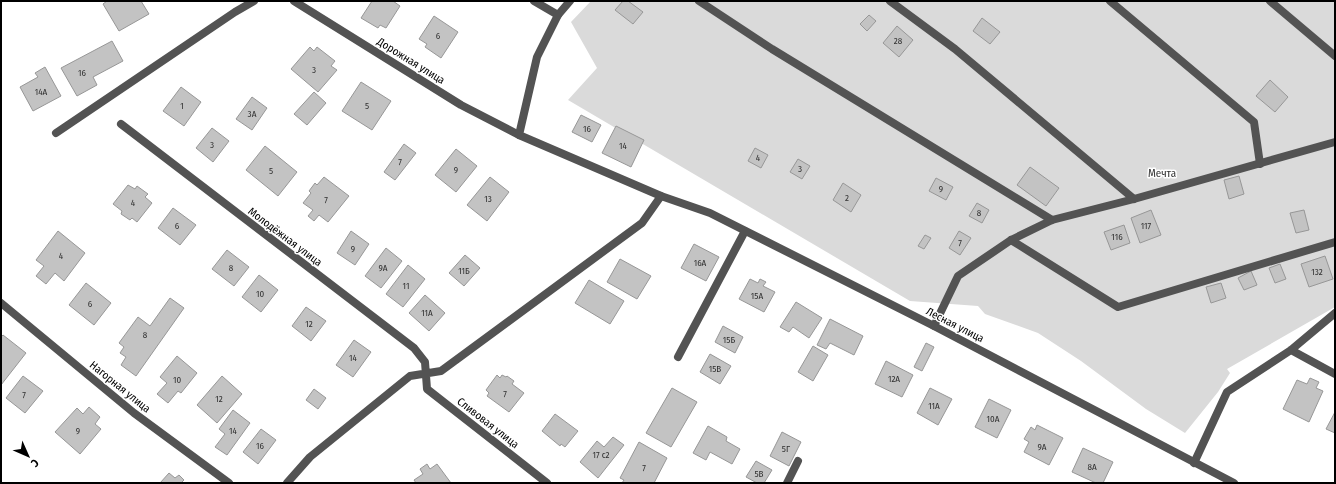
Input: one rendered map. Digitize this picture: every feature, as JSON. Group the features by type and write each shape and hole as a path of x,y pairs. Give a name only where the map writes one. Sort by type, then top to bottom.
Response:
{"street":[{"path":"56,133 235,12 254,1"},
{"name":"Дорожная улица","path":"294,1 461,105 519,135 661,196"},
{"path":"534,1 558,16"},
{"path":"519,135 537,57 558,16 570,1"},
{"path":"699,1 772,49 1052,220"},
{"path":"890,1 955,49 1134,199"},
{"path":"1110,1 1254,122 1260,164"},
{"path":"1270,1 1335,56"},
{"name":"Молодёжная улица","path":"121,124 414,348 425,362 425,374"},
{"path":"934,326 958,276 1011,240 1052,220 1134,199 1335,142"},
{"path":"287,483 310,457 410,376 441,371 642,223 661,196"},
{"name":"Лесная улица","path":"661,196 710,213 934,326 1234,483"},
{"path":"678,357 745,231"},
{"path":"1011,240 1118,306 1335,242"},
{"name":"Нагорная улица","path":"1,303 134,413 229,483"},
{"path":"1194,463 1227,392 1291,350 1335,313"},
{"path":"1291,350 1335,374"},
{"name":"Сливовая улица","path":"425,374 427,389 548,483"},
{"path":"787,483 798,461"}],"green space":[{"name":"Мечта","path":"591,1 1335,1 1335,307 1227,369 1230,373 1218,392 1185,433 1146,409 1081,361 1038,333 985,314 978,306 910,301 568,100 597,68 571,22"}],"building":[{"path":"107,1 141,1 149,14 119,31 103,4"},
{"path":"372,1 393,1 400,6 386,28 380,25 378,28 361,18"},
{"path":"623,1 628,1 643,12 633,24 615,10"},
{"path":"869,15 876,21 867,31 860,24"},
{"path":"434,16 458,32 441,58 425,47 427,44 419,39"},
{"path":"982,18 1000,32 990,44 973,31"},
{"path":"897,26 913,40 899,57 883,43"},
{"path":"112,41 123,61 93,77 97,85 77,96 61,68"},
{"path":"310,47 314,51 317,47 335,61 331,66 337,70 318,92 291,69"},
{"path":"45,67 61,96 33,111 20,87 38,77 35,73"},
{"path":"1270,80 1288,97 1275,112 1256,96"},
{"path":"361,82 391,101 372,130 342,111"},
{"path":"181,87 201,102 184,126 163,111"},
{"path":"314,92 326,103 307,125 294,114"},
{"path":"252,97 267,108 252,130 236,119"},
{"path":"581,115 601,125 592,142 572,132"},
{"path":"616,126 644,140 631,167 602,153"},
{"path":"212,128 229,141 213,162 196,148"},
{"path":"404,144 416,153 395,180 384,172"},
{"path":"265,146 297,172 278,196 246,170"},
{"path":"755,148 768,155 761,168 748,161"},
{"path":"456,149 477,166 456,192 435,175"},
{"path":"798,159 810,166 802,179 790,172"},
{"path":"1030,167 1059,188 1046,206 1017,185"},
{"path":"1239,176 1244,194 1229,199 1224,180"},
{"path":"324,177 349,196 328,222 319,215 314,221 308,216 313,210 303,203 311,193 309,191 315,183 317,185"},
{"path":"490,177 509,192 487,221 467,205"},
{"path":"936,178 953,187 946,200 929,191"},
{"path":"843,183 861,195 851,212 833,200"},
{"path":"128,185 135,189 137,186 148,194 145,197 152,203 137,222 132,218 130,220 121,214 122,211 113,204"},
{"path":"977,203 989,210 982,223 969,216"},
{"path":"173,208 196,225 180,245 158,228"},
{"path":"1151,210 1161,235 1140,243 1131,218"},
{"path":"1304,210 1309,230 1296,233 1290,213"},
{"path":"1124,225 1130,243 1111,250 1104,232"},
{"path":"58,231 85,253 64,281 55,273 46,284 36,276 44,266 36,260"},
{"path":"351,231 369,244 355,265 337,253"},
{"path":"959,231 971,238 960,255 949,248"},
{"path":"925,235 931,238 924,249 918,246"},
{"path":"694,244 719,257 706,281 681,268"},
{"path":"386,248 402,261 381,288 365,276"},
{"path":"227,250 249,267 234,286 212,269"},
{"path":"465,255 480,268 464,286 449,273"},
{"path":"1325,256 1333,279 1309,287 1301,264"},
{"path":"620,259 651,276 637,299 607,282"},
{"path":"1280,264 1286,279 1275,283 1269,268"},
{"path":"408,265 425,279 403,307 386,294"},
{"path":"1251,271 1257,285 1244,290 1238,278"},
{"path":"259,275 278,290 261,312 242,297"},
{"path":"750,279 758,283 760,279 766,282 763,286 775,292 764,312 739,299"},
{"path":"589,280 624,301 610,324 575,303"},
{"path":"86,283 111,303 94,325 69,305"},
{"path":"1221,283 1226,298 1211,303 1206,287"},
{"path":"425,295 445,313 429,331 409,313"},
{"path":"170,298 184,308 136,376 121,365 126,357 120,353 124,347 119,343 138,317 150,326"},
{"path":"796,302 822,318 809,338 793,327 789,332 780,327"},
{"path":"306,307 326,321 311,341 292,326"},
{"path":"830,319 863,336 854,355 830,343 826,349 817,345"},
{"path":"723,326 743,337 735,353 715,342"},
{"path":"3,335 26,353 1,385 1,337"},
{"path":"354,340 371,352 353,377 336,365"},
{"path":"926,343 934,347 922,371 914,367"},
{"path":"813,346 828,355 813,381 798,372"},
{"path":"710,354 731,366 720,384 700,372"},
{"path":"177,356 197,373 181,393 178,391 168,403 157,394 167,383 160,377"},
{"path":"886,361 913,375 902,397 875,384"},
{"path":"497,375 500,378 502,375 507,376 514,381 512,384 524,393 509,412 487,396 489,393 486,390"},
{"path":"23,376 43,391 25,413 6,398"},
{"path":"222,376 242,394 217,423 197,405"},
{"path":"1310,378 1319,382 1316,388 1323,391 1309,422 1283,409 1297,380 1307,384"},
{"path":"672,388 697,402 671,447 646,433"},
{"path":"930,388 952,399 938,425 917,413"},
{"path":"314,389 326,398 318,409 306,400"},
{"path":"989,399 1011,410 997,438 975,427"},
{"path":"89,407 100,417 95,424 101,429 80,454 55,432 77,408 83,414"},
{"path":"233,410 250,423 227,455 215,447 225,434 219,429"},
{"path":"1335,412 1335,433 1326,429"},
{"path":"555,414 578,431 565,447 561,444 560,446 542,431"},
{"path":"1037,425 1063,438 1049,465 1024,452 1029,442 1024,439 1031,427 1035,430"},
{"path":"708,426 727,437 726,441 740,449 732,464 710,452 706,460 693,453"},
{"path":"261,429 276,440 258,464 243,452"},
{"path":"782,432 801,442 789,466 770,456"},
{"path":"613,437 624,445 598,478 580,462 597,441 604,447"},
{"path":"639,442 667,458 654,483 622,483 624,480 620,478"},
{"path":"1083,448 1113,462 1103,483 1096,483 1072,472"},
{"path":"756,461 772,470 764,483 757,483 746,477"},
{"path":"427,464 430,469 437,464 451,483 416,483 414,480 423,474 420,469"},
{"path":"169,473 175,478 179,475 184,480 181,483 160,483"}]}
